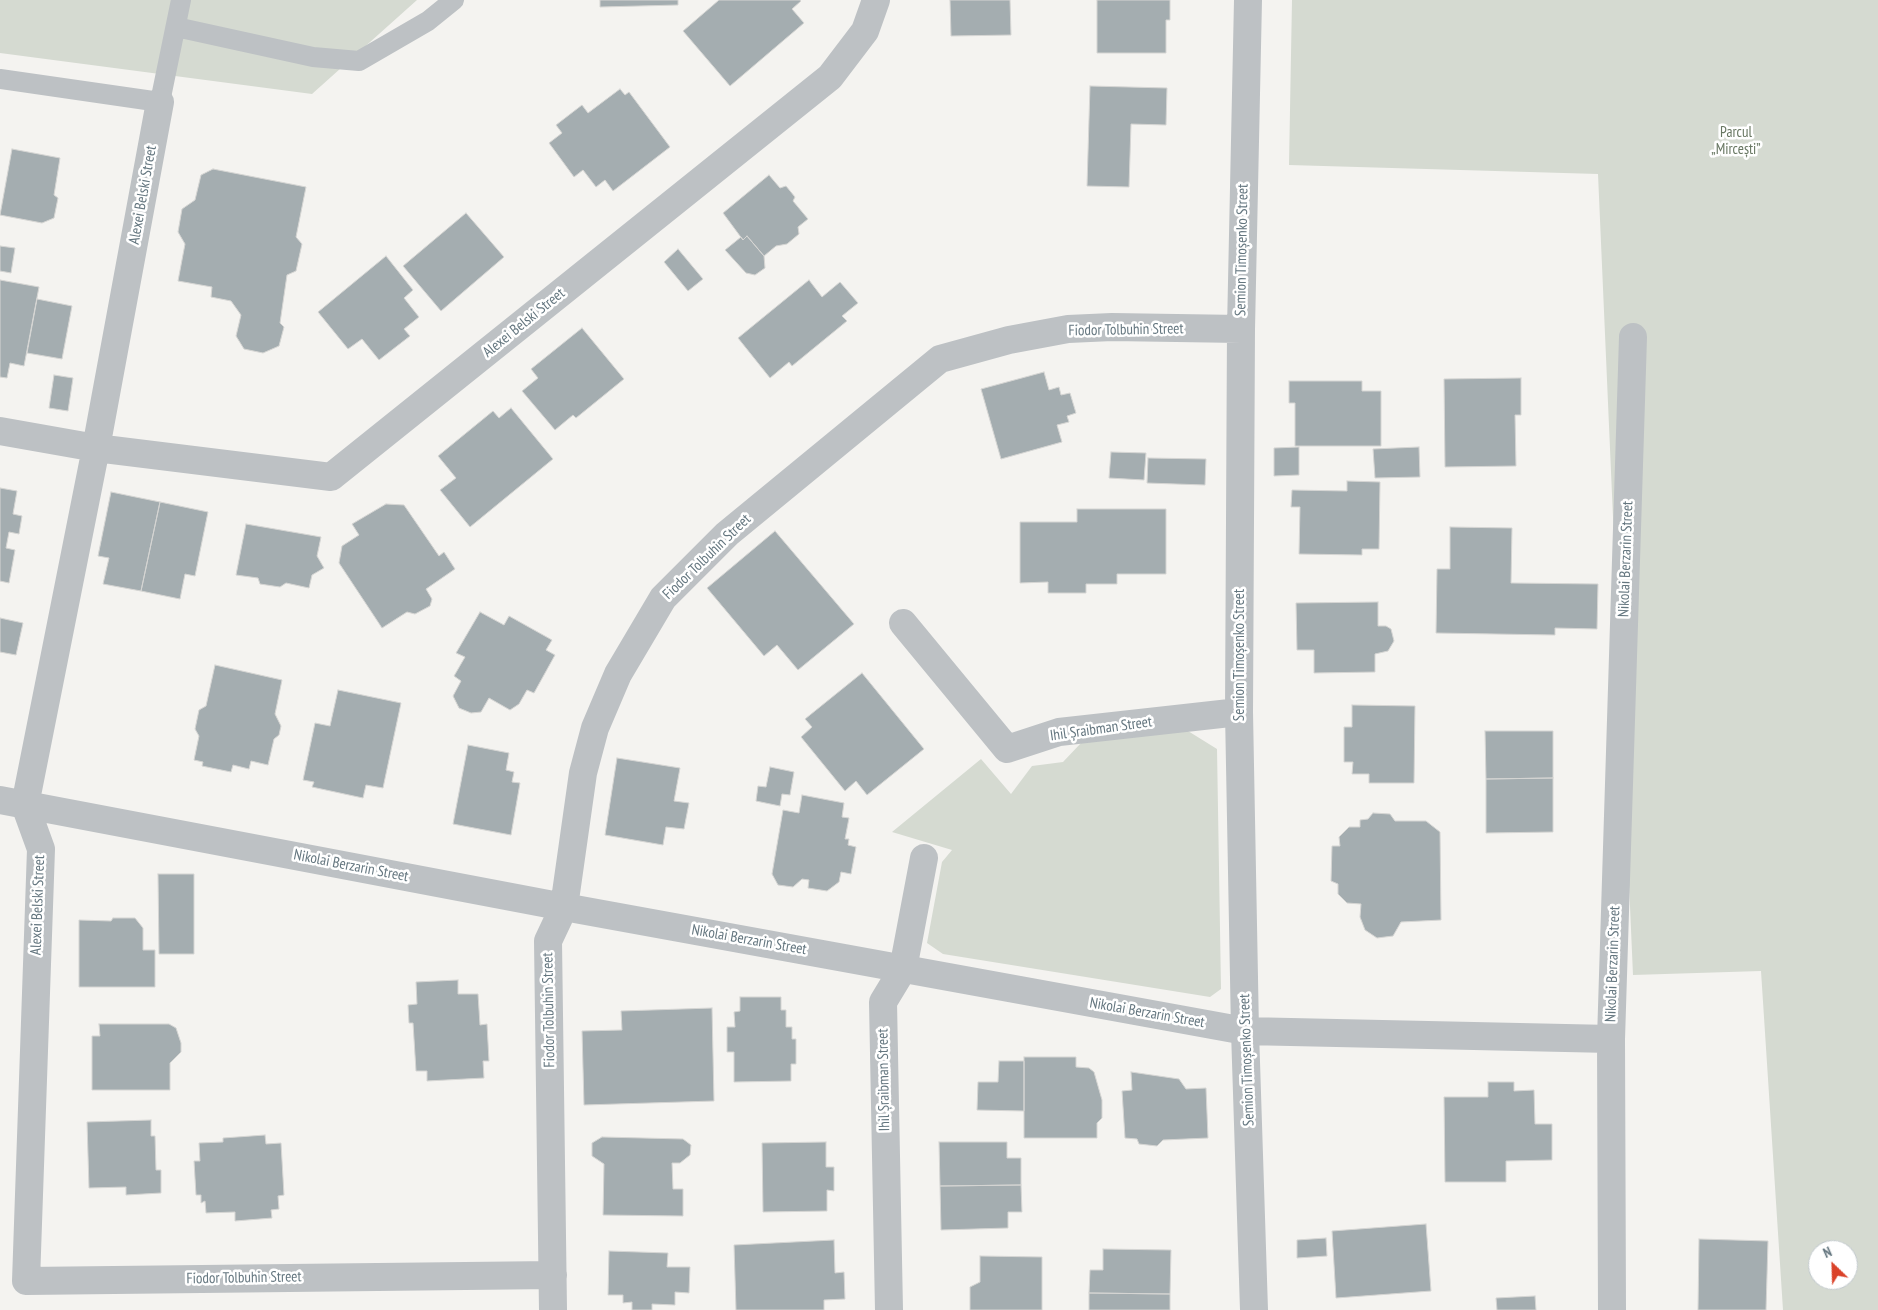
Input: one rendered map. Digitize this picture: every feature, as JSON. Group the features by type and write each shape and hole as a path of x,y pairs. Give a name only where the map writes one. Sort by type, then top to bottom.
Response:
{"street":[{"name":"Alexei Belski Street","path":"0,430 96,448 331,477 830,77 865,31 876,0"},
{"name":"Semion Timoșenko Street","path":"1248,0 1241,329 1239,712 1245,1031 1254,1310"},
{"name":"Alexei Belski Street","path":"26,1281 41,849 13,802 96,448 160,102"},
{"name":"Fiodor Tolbuhin Street","path":"553,1310 548,941 564,907 583,773 595,728 618,674 664,598 727,534 940,359 1009,340 1068,330 1112,328 1241,329"},
{"name":"Nikolai Berzarin Street","path":"13,802 564,907 1245,1031 1611,1039 1633,338"},
{"name":"Ihil Șraibman Street","path":"903,623 1007,749 1059,732 1239,712"},
{"name":"Ihil Șraibman Street","path":"889,1310 883,1002 904,969 924,858"},
{"path":"1611,1039 1612,1310"},
{"name":"Fiodor Tolbuhin Street","path":"26,1281 553,1275"}],"lane":[{"path":"0,79 160,102 181,0"},
{"path":"176,28 313,57 359,61 428,21 454,0"}],"green space":[{"path":"0,0 417,0 312,94 0,53"},
{"name":"Parcul „Mircești”","path":"1292,0 1878,0 1878,1310 1783,1310 1761,971 1633,975 1598,174 1289,165"},
{"path":"1188,731 1217,749 1221,989 1210,997 943,954 927,943 942,862 952,850 892,832 981,759 1011,794 1032,766 1063,762 1081,743"}],"building":[{"path":"600,0 678,0 678,5 600,7"},
{"path":"719,0 800,0 792,9 804,23 730,86 683,31"},
{"path":"950,0 1010,0 1011,35 951,36"},
{"path":"1097,0 1170,0 1170,20 1166,20 1166,53 1097,53"},
{"path":"1090,86 1167,88 1166,125 1131,124 1129,187 1087,186"},
{"path":"620,89 625,95 629,92 670,147 613,191 605,180 596,187 583,170 574,177 549,143 562,133 556,125 582,105 588,113"},
{"path":"12,149 60,158 54,195 58,198 54,218 42,223 0,215"},
{"path":"213,169 306,187 296,237 302,244 296,271 287,275 280,323 284,327 279,346 263,353 244,349 236,336 241,315 231,301 211,297 212,287 178,281 185,244 178,232 182,209 195,200 201,175"},
{"path":"769,175 780,188 786,186 795,197 793,201 808,219 798,227 799,234 787,244 776,246 764,256 747,236 743,240 723,213"},
{"path":"466,213 504,257 441,311 403,266"},
{"path":"747,236 764,256 765,268 755,275 746,273 725,250 741,237 743,240"},
{"path":"0,246 15,248 11,273 0,271"},
{"path":"678,249 703,279 688,291 664,262"},
{"path":"386,256 413,290 404,298 419,317 404,329 410,336 379,360 362,339 348,349 318,312"},
{"path":"0,280 39,287 24,366 10,363 7,378 0,377"},
{"path":"809,280 822,297 840,282 858,303 842,316 847,321 792,366 789,362 770,378 738,338"},
{"path":"37,299 72,306 62,359 27,353"},
{"path":"582,328 624,379 576,418 573,415 555,430 522,391 538,378 531,369"},
{"path":"1044,372 1049,390 1059,387 1061,395 1070,393 1076,413 1067,416 1069,422 1057,425 1062,442 1001,459 981,389"},
{"path":"54,375 73,378 68,411 49,408"},
{"path":"1521,378 1521,415 1515,415 1516,466 1445,467 1444,379"},
{"path":"1289,381 1362,381 1362,391 1381,391 1381,446 1295,446 1295,403 1289,403"},
{"path":"511,408 553,459 470,527 440,490 456,478 438,456 493,411 499,418"},
{"path":"1299,447 1299,475 1274,476 1274,448"},
{"path":"1419,447 1420,477 1375,478 1373,449"},
{"path":"1111,452 1146,453 1144,480 1109,478"},
{"path":"1148,458 1206,459 1205,485 1147,483"},
{"path":"1347,481 1380,482 1379,549 1362,549 1362,555 1299,554 1300,507 1291,507 1292,490 1347,491"},
{"path":"0,488 17,491 13,514 22,516 19,534 9,532 6,548 15,550 9,583 0,581"},
{"path":"111,492 160,502 141,591 103,584 109,558 98,556"},
{"path":"160,502 208,512 195,576 185,574 180,599 141,591"},
{"path":"386,504 404,505 439,556 444,552 455,569 426,589 432,599 430,606 415,614 407,612 382,628 339,563 342,546 359,535 352,524"},
{"path":"1077,509 1166,509 1166,574 1117,574 1117,584 1086,584 1086,593 1048,593 1048,582 1020,583 1020,522 1077,522"},
{"path":"246,524 321,537 317,556 324,568 312,575 309,588 286,583 280,587 260,584 258,578 236,575"},
{"path":"1450,527 1512,528 1511,583 1598,584 1597,629 1555,628 1555,635 1436,633 1437,569 1450,569"},
{"path":"775,531 854,624 798,670 777,645 764,656 707,588"},
{"path":"1378,602 1378,626 1386,626 1391,629 1394,641 1388,651 1375,654 1375,672 1314,673 1314,650 1297,650 1296,603"},
{"path":"480,612 504,625 509,616 552,640 546,650 555,655 534,693 527,690 519,704 510,710 489,698 481,712 471,713 459,708 453,696 461,681 454,676 465,657 456,653"},
{"path":"0,618 23,623 16,655 0,652"},
{"path":"215,665 282,680 275,714 281,726 279,735 274,739 268,765 251,761 249,769 233,765 231,772 202,766 203,762 194,760 199,736 195,729 199,710 206,706"},
{"path":"862,673 924,749 867,795 856,781 845,791 801,737 812,727 805,719"},
{"path":"338,690 401,703 383,788 366,785 363,798 312,787 314,782 303,780 315,723 330,726"},
{"path":"1352,705 1415,706 1414,783 1369,783 1369,774 1352,774 1353,762 1344,762 1344,727 1352,727"},
{"path":"1485,731 1553,731 1553,778 1486,779"},
{"path":"468,745 509,753 506,770 514,772 512,782 520,783 511,835 453,824"},
{"path":"617,758 680,768 674,801 689,803 684,829 666,827 663,845 605,835"},
{"path":"770,767 794,772 790,795 782,794 780,806 756,801 758,786 766,787"},
{"path":"1553,778 1553,832 1486,833 1486,779"},
{"path":"802,795 844,803 842,817 849,818 845,839 849,839 848,845 856,847 851,874 841,872 839,882 827,891 808,888 809,880 802,879 793,887 778,885 772,874 783,810 799,813"},
{"path":"1373,813 1390,814 1395,821 1426,821 1440,832 1441,920 1401,922 1393,936 1377,938 1365,930 1360,917 1361,904 1347,903 1338,894 1338,884 1331,881 1332,846 1340,846 1339,837 1349,827 1360,827 1360,820 1368,819"},
{"path":"158,874 194,874 194,954 159,954"},
{"path":"113,918 135,918 143,928 143,950 155,950 155,987 79,987 79,920 111,921"},
{"path":"458,980 458,994 478,994 480,1025 487,1024 489,1061 483,1061 484,1078 427,1081 427,1071 416,1071 413,1023 409,1023 408,1005 417,1004 416,982"},
{"path":"740,997 781,997 781,1010 786,1010 786,1027 792,1027 792,1039 796,1039 796,1064 791,1064 791,1081 734,1082 734,1052 727,1052 727,1027 735,1027 734,1012 740,1011"},
{"path":"712,1008 714,1101 584,1105 582,1031 622,1030 621,1011"},
{"path":"99,1024 169,1024 176,1028 181,1043 181,1052 170,1063 170,1090 92,1090 92,1036 100,1036"},
{"path":"1024,1057 1076,1057 1076,1067 1089,1068 1094,1072 1102,1100 1102,1118 1097,1123 1097,1138 1024,1138"},
{"path":"999,1061 1024,1061 1024,1111 977,1110 978,1082 998,1082"},
{"path":"1131,1072 1179,1079 1186,1089 1206,1088 1208,1138 1163,1140 1157,1146 1139,1144 1137,1139 1125,1138 1122,1091 1132,1090"},
{"path":"1488,1082 1514,1082 1514,1091 1534,1090 1535,1124 1552,1124 1552,1160 1506,1161 1506,1182 1445,1182 1444,1097 1488,1097"},
{"path":"151,1120 151,1136 155,1136 156,1170 161,1170 161,1193 126,1195 126,1187 89,1188 87,1122"},
{"path":"265,1135 266,1144 281,1143 284,1195 278,1196 279,1209 271,1210 272,1218 235,1221 235,1212 206,1213 205,1201 201,1203 201,1195 196,1195 194,1161 200,1161 199,1143 223,1142 223,1138"},
{"path":"602,1137 683,1139 691,1145 690,1155 680,1163 672,1163 673,1189 683,1189 683,1216 603,1215 604,1164 592,1156 592,1143"},
{"path":"826,1142 826,1167 834,1167 834,1191 827,1190 827,1211 763,1212 762,1143"},
{"path":"939,1142 1007,1142 1007,1158 1021,1158 1021,1185 940,1186"},
{"path":"1021,1185 1022,1212 1008,1212 1008,1228 941,1230 940,1186"},
{"path":"1426,1224 1431,1291 1336,1298 1332,1231"},
{"path":"1326,1238 1327,1256 1297,1258 1297,1240"},
{"path":"1699,1239 1768,1241 1766,1310 1698,1310"},
{"path":"834,1240 835,1273 844,1272 845,1299 824,1300 824,1310 736,1310 734,1245"},
{"path":"1103,1249 1171,1250 1170,1294 1089,1293 1090,1270 1103,1270"},
{"path":"609,1251 668,1253 667,1267 690,1267 689,1293 675,1292 675,1305 652,1304 652,1310 632,1310 632,1302 623,1303 623,1295 608,1295"},
{"path":"980,1256 1042,1257 1042,1310 970,1310 970,1287 980,1282"},
{"path":"1089,1293 1170,1294 1170,1310 1089,1310"},
{"path":"1535,1296 1536,1310 1497,1310 1496,1298"}]}
